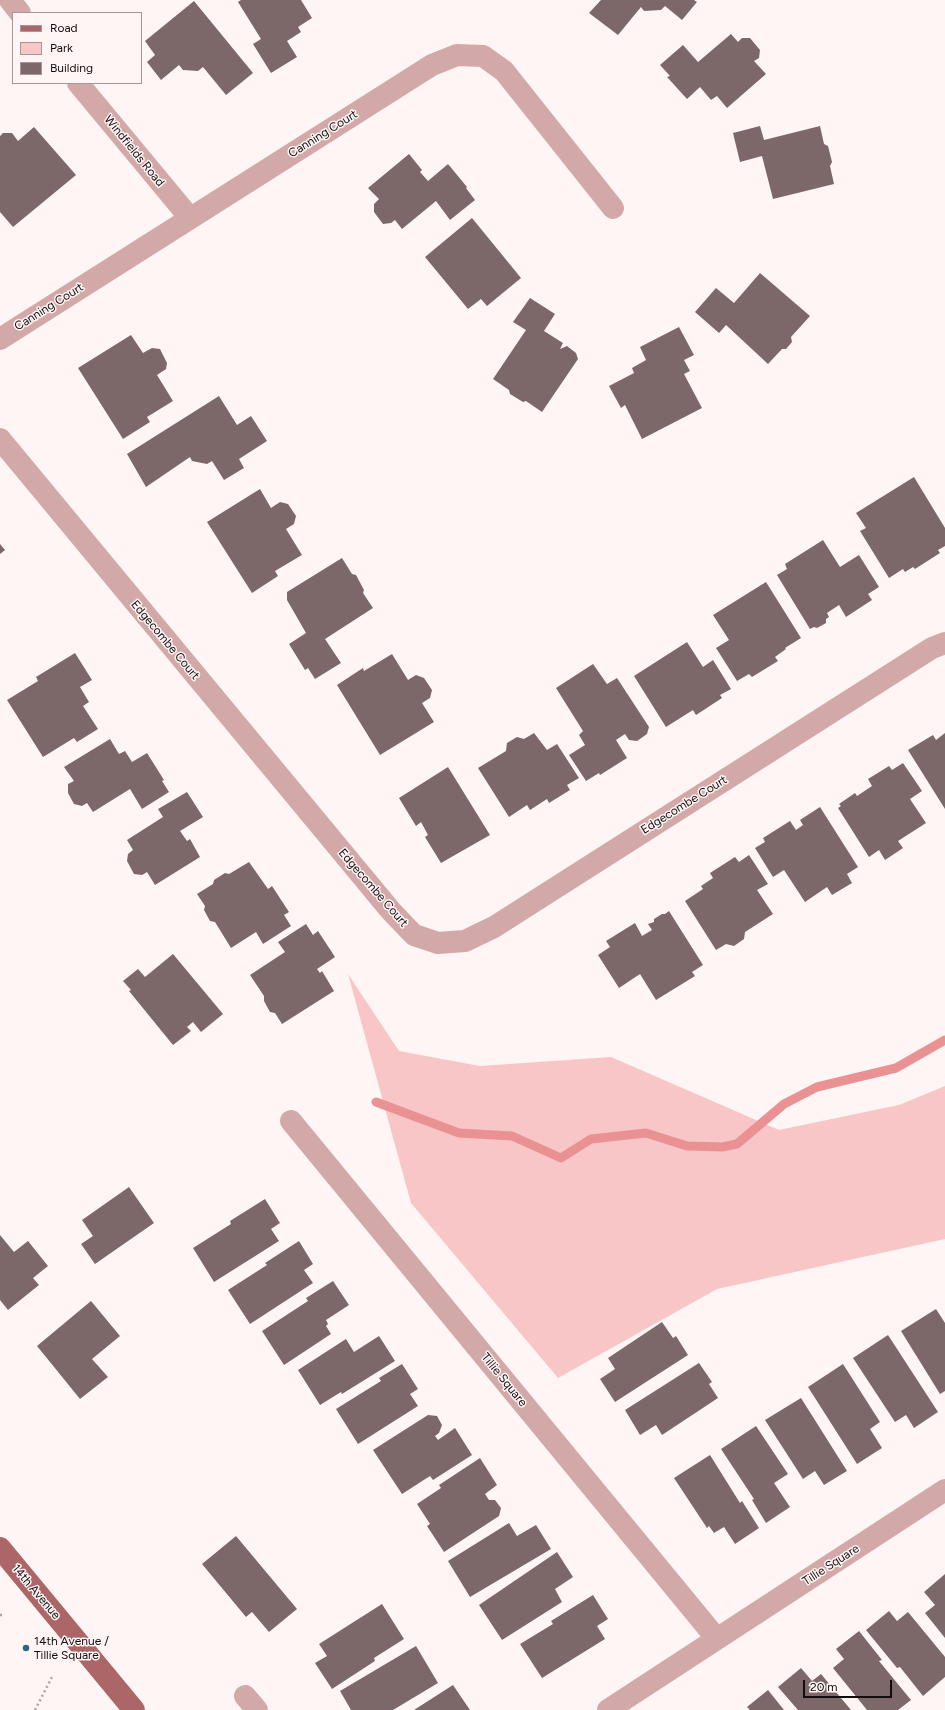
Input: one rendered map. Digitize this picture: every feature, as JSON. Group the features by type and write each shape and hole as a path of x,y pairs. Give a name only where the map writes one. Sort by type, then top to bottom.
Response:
{"main road":[{"name":"14th Avenue","path":"0,1548 134,1710"}],"street":[{"path":"10,0 19,12"},
{"name":"Canning Court","path":"0,339 432,65 457,55 482,56 504,71 613,208"},
{"name":"Windfields Road","path":"79,84 190,218"},
{"name":"Edgecombe Court","path":"0,439 391,911 414,935 438,943 465,941 494,927 932,648 945,643"},
{"name":"Tillie Square","path":"291,1121 717,1640"},
{"name":"Tillie Square","path":"608,1710 945,1490"}],"path":[{"path":"35,1710 53,1675"}],"green space":[{"path":"348,974 399,1051 480,1066 611,1057 779,1130 899,1105 945,1086 945,1239 717,1289 558,1378 411,1203"}],"building":[{"path":"241,0 301,0 312,18 298,27 301,32 287,41 297,57 271,73 253,44 261,39 238,2"},
{"path":"601,0 694,0 697,2 682,20 665,6 661,10 644,11 641,7 618,35 589,13"},
{"path":"194,1 253,73 226,95 203,67 198,71 183,70 179,65 161,80 147,62 155,55 145,41"},
{"path":"731,34 738,42 742,38 750,38 760,50 759,58 754,61 766,74 727,108 717,96 711,100 700,87 687,99 667,77 670,76 660,65 683,45 698,62"},
{"path":"760,126 764,140 820,126 824,144 828,146 832,162 830,166 834,184 773,199 762,156 740,162 733,133"},
{"path":"34,127 76,175 13,227 0,212 0,136 3,133 12,133 18,141"},
{"path":"409,154 422,170 420,172 428,181 448,164 467,187 466,188 475,200 450,220 436,201 402,229 395,220 391,223 383,224 374,212 374,204 379,199 368,188"},
{"path":"472,218 521,278 487,306 481,299 468,309 425,257"},
{"path":"760,273 810,316 791,337 792,342 786,349 782,349 768,364 726,325 719,333 695,312 716,288 734,303"},
{"path":"530,298 555,314 544,331 563,343 560,349 567,346 576,353 578,359 542,412 526,401 523,402 510,394 509,390 493,379 526,330 513,322"},
{"path":"679,327 694,355 684,360 690,371 684,374 702,408 642,439 625,405 621,408 609,386 634,373 632,368 646,360 640,347"},
{"path":"131,335 143,353 152,348 160,349 167,363 166,369 157,375 173,401 147,417 150,422 123,439 78,368"},
{"path":"219,396 237,425 251,416 267,441 239,459 244,468 224,480 212,461 207,464 192,461 190,457 146,487 127,454"},
{"path":"914,477 945,528 945,546 938,550 940,553 915,569 913,567 905,572 903,569 889,578 860,531 866,528 856,513"},
{"path":"260,489 271,508 280,502 288,504 296,516 294,524 286,529 302,555 275,571 278,576 252,593 207,522"},
{"path":"823,540 840,567 859,555 879,587 868,594 872,600 846,617 839,605 827,613 829,617 826,619 826,623 817,628 814,627 810,629 777,575 787,569 785,564"},
{"path":"0,544 5,550 0,554"},
{"path":"342,558 352,574 356,575 364,590 363,593 373,608 325,639 341,663 315,679 308,668 305,670 289,644 306,633 287,600 287,592"},
{"path":"766,582 801,638 785,648 786,649 775,657 778,661 752,677 749,674 737,681 716,648 729,640 713,615"},
{"path":"687,642 703,667 713,660 731,689 720,695 722,698 696,715 693,710 666,727 634,676"},
{"path":"75,653 92,680 80,687 89,702 83,706 98,729 77,742 74,738 43,757 7,700 38,681 36,677"},
{"path":"392,654 408,680 416,675 424,678 432,690 430,698 422,703 434,722 380,755 337,685 363,668 364,671"},
{"path":"593,664 607,684 617,678 649,727 647,734 637,741 629,740 625,734 616,740 627,758 600,775 599,773 586,781 569,755 585,745 579,735 583,731 556,688"},
{"path":"534,733 547,750 557,744 579,778 567,785 570,790 549,803 547,799 530,810 527,805 509,817 478,768 506,751 507,743 517,737 524,739"},
{"path":"945,733 945,809 908,750 933,735 936,740"},
{"path":"110,739 119,754 125,751 132,762 147,753 164,780 162,781 169,792 142,809 130,789 93,812 87,803 82,806 74,804 68,793 68,784 74,781 64,767"},
{"path":"903,763 922,791 910,799 926,823 898,841 903,848 885,860 879,850 869,857 838,808 841,806 839,804 855,793 857,796 872,786 868,779 889,766 892,770"},
{"path":"448,767 490,835 441,863 425,837 428,835 421,822 416,826 399,798"},
{"path":"187,792 203,817 180,831 187,841 190,839 200,857 155,885 147,872 142,875 134,874 127,861 128,854 133,850 127,840 163,817 158,809"},
{"path":"820,807 858,867 847,874 852,883 832,895 827,887 805,902 784,870 773,877 755,848 765,842 763,838 790,821 796,830 803,825 800,820"},
{"path":"749,855 768,884 757,890 773,914 745,932 744,939 734,946 726,944 716,950 685,901 703,889 701,886 713,878 710,873 735,857 739,862"},
{"path":"249,862 268,889 272,886 289,912 284,915 291,926 263,944 256,932 231,948 215,922 210,921 204,910 205,906 197,894 213,884 214,880 225,873 229,874"},
{"path":"669,911 703,965 692,972 695,976 656,1000 640,974 619,988 598,955 610,947 606,941 635,923 642,936 652,930 648,924 654,922 654,919"},
{"path":"306,924 313,935 318,931 335,957 317,969 320,973 322,971 334,991 282,1024 275,1013 270,1012 264,1001 264,996 250,975 285,952 278,942"},
{"path":"173,954 223,1014 201,1032 193,1022 187,1027 191,1031 173,1045 129,991 131,990 123,981 138,969 145,977"},
{"path":"129,1187 154,1223 95,1264 81,1244 93,1236 82,1220"},
{"path":"265,1199 280,1223 271,1229 279,1241 214,1282 193,1248 231,1224 230,1221"},
{"path":"0,1235 14,1252 28,1241 48,1266 33,1278 39,1285 8,1310 0,1300"},
{"path":"299,1241 313,1264 304,1270 313,1283 250,1324 228,1290 267,1265 265,1263"},
{"path":"333,1281 349,1305 326,1320 328,1324 326,1326 331,1334 284,1365 262,1331 308,1301 306,1298"},
{"path":"91,1301 120,1336 92,1359 108,1377 80,1399 37,1346"},
{"path":"936,1309 945,1323 945,1391 940,1394 901,1331"},
{"path":"662,1322 673,1338 676,1336 688,1355 615,1402 600,1379 615,1369 608,1358"},
{"path":"888,1335 938,1412 914,1428 906,1415 895,1422 853,1358"},
{"path":"379,1336 395,1361 342,1394 341,1392 320,1405 298,1370 346,1339 354,1352"},
{"path":"699,1363 712,1382 709,1384 718,1398 662,1435 656,1425 640,1435 625,1410"},
{"path":"402,1364 418,1389 410,1394 418,1406 358,1444 336,1409 381,1381 379,1378"},
{"path":"843,1364 880,1422 870,1429 882,1448 857,1464 808,1387"},
{"path":"801,1398 847,1471 824,1485 815,1471 803,1479 765,1420"},
{"path":"428,1415 437,1416 442,1425 439,1433 435,1436 438,1440 455,1428 472,1455 433,1480 430,1476 402,1494 373,1450"},
{"path":"756,1426 788,1474 774,1483 790,1507 766,1523 752,1500 754,1499 721,1449"},
{"path":"710,1455 740,1503 742,1501 759,1528 735,1544 724,1527 714,1533 709,1526 707,1528 674,1478"},
{"path":"480,1458 497,1485 485,1494 489,1500 495,1500 501,1508 499,1516 444,1552 427,1526 430,1524 417,1504 441,1488 439,1485"},
{"path":"509,1523 517,1536 536,1525 551,1549 470,1597 448,1561"},
{"path":"236,1536 297,1609 269,1632 252,1612 246,1617 202,1564"},
{"path":"557,1552 573,1577 555,1589 562,1602 502,1640 479,1605"},
{"path":"945,1574 945,1638 925,1613 935,1605 924,1592"},
{"path":"593,1595 608,1619 597,1626 605,1639 542,1678 520,1644 553,1624 551,1621"},
{"path":"382,1604 404,1639 374,1658 375,1661 332,1689 315,1663 327,1656 319,1644"},
{"path":"889,1611 897,1621 908,1612 945,1657 945,1677 923,1696 900,1667 897,1668 866,1630"},
{"path":"859,1631 882,1660 879,1661 911,1700 898,1710 867,1710 833,1668 844,1659 836,1649"},
{"path":"416,1646 438,1683 393,1710 351,1710 340,1691"},
{"path":"801,1668 812,1681 821,1674 851,1710 798,1710 778,1687"},
{"path":"453,1685 470,1710 414,1710"},
{"path":"768,1690 784,1710 750,1710 747,1707"}],"waterway":[{"path":"376,1102 459,1133 512,1136 561,1158 591,1139 646,1133 687,1146 722,1147 737,1144 784,1104 817,1087 896,1068 945,1040"}],"place":[{"name":"14th Avenue / Tillie Square","path":"26,1648"}]}
